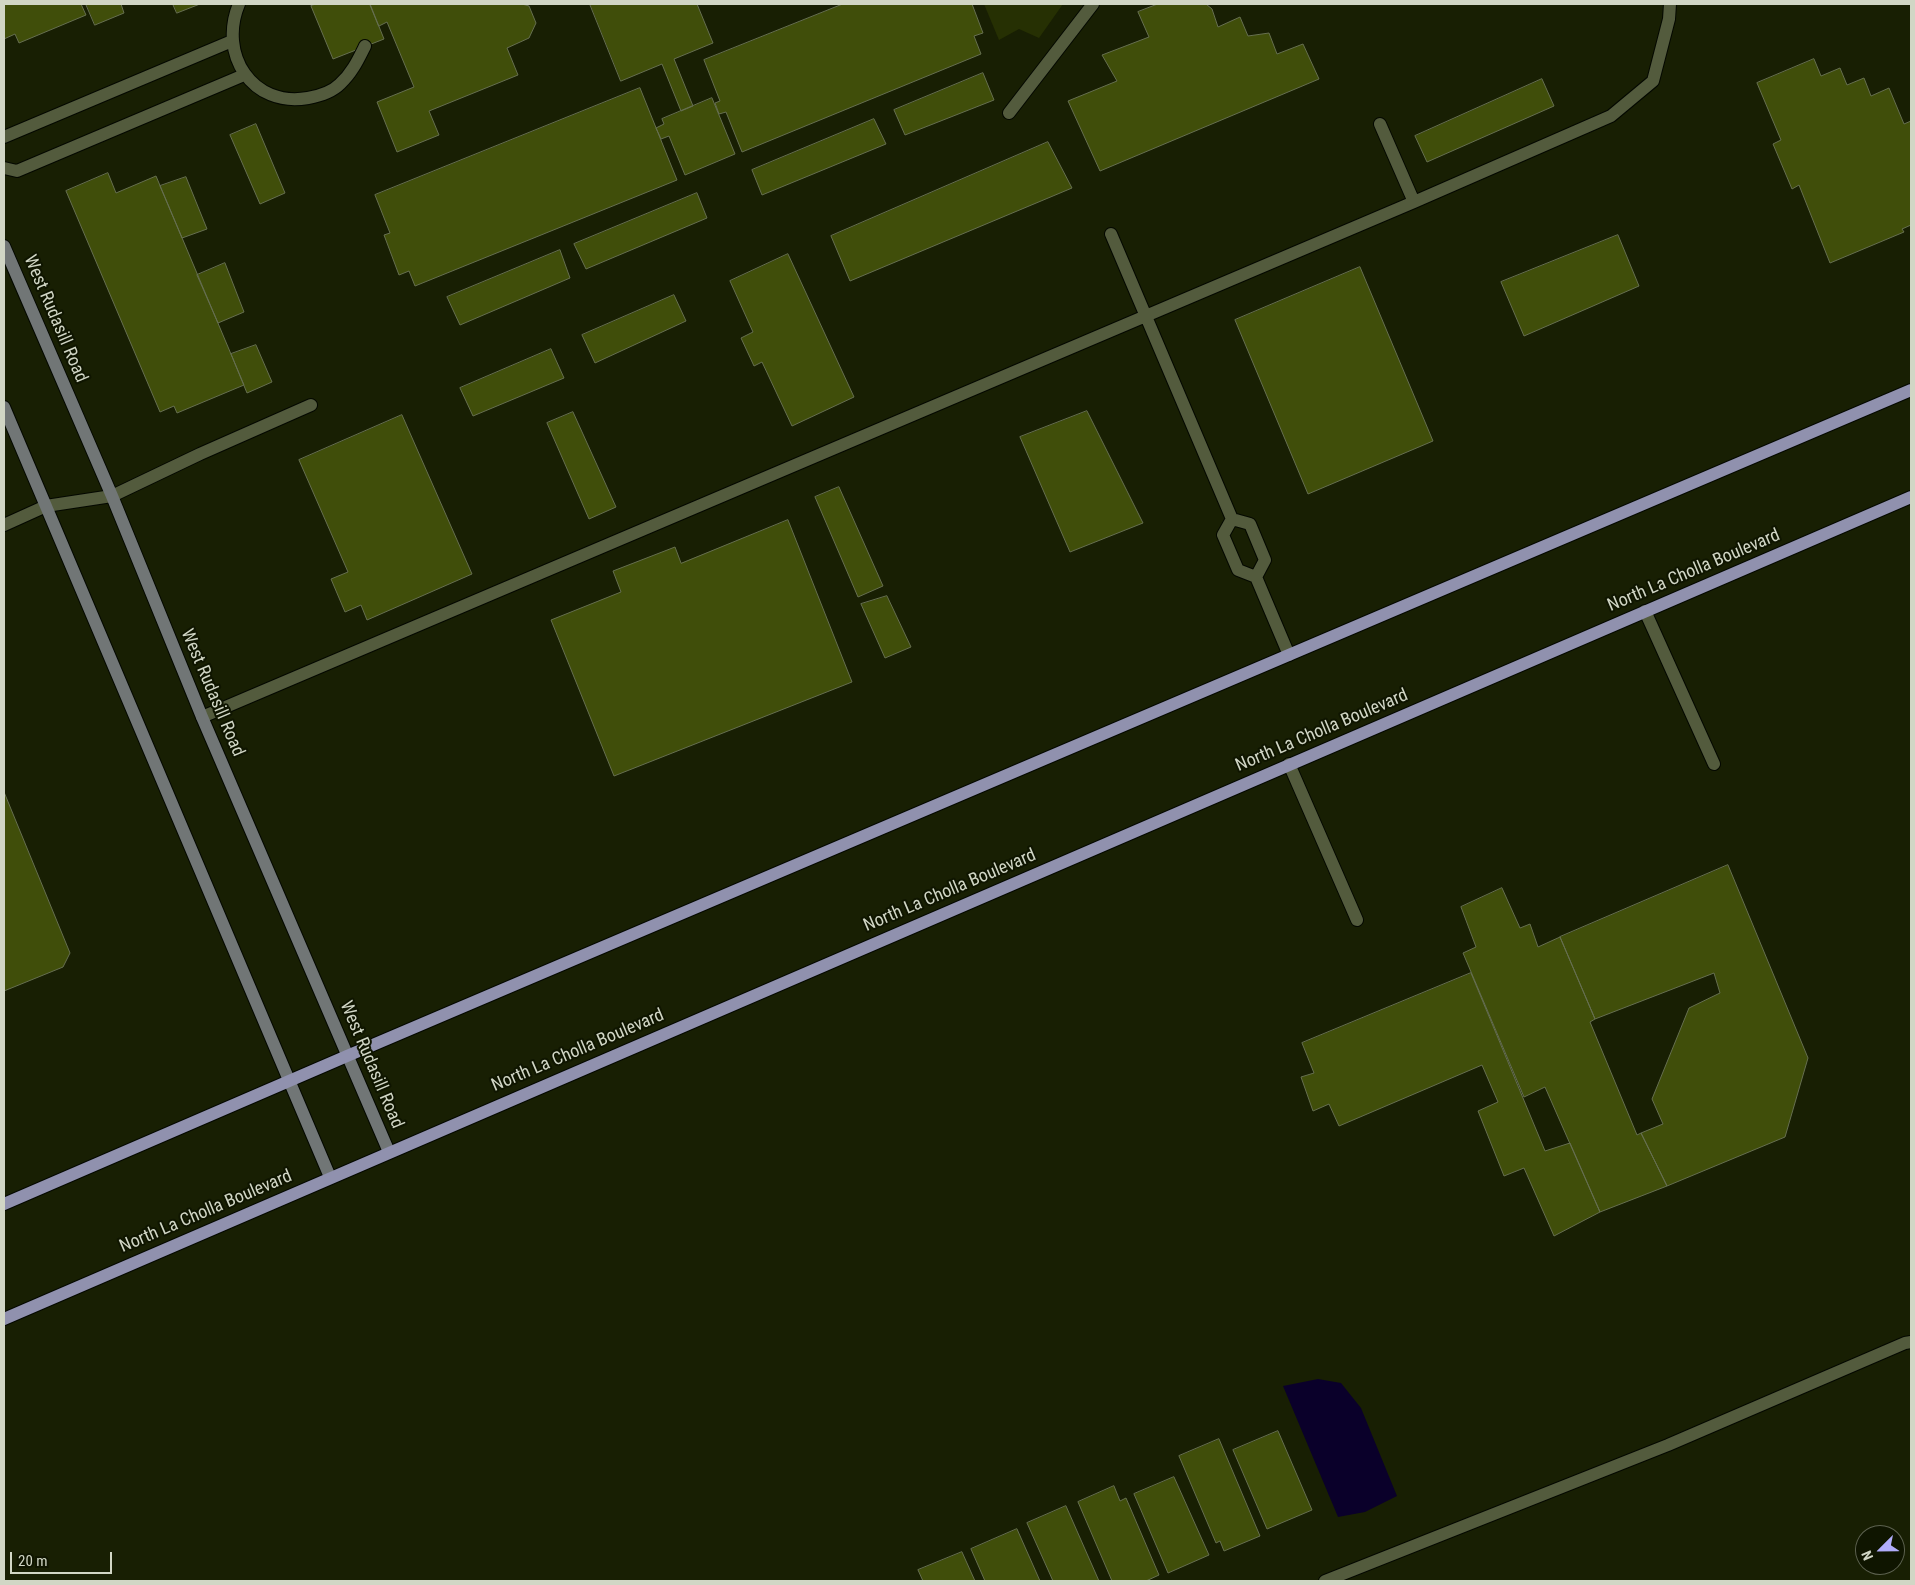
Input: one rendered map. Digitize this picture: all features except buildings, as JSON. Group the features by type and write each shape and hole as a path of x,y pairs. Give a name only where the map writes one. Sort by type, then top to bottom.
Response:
{"main road":[{"path":"4,1204 1911,390"},
{"name":"North La Cholla Boulevard","path":"4,1319 1911,497"}],"street":[{"path":"239,4 233,18 232,41 234,54 244,75 274,96 296,100 319,96 338,86 354,69 365,46"},
{"path":"1009,113 1093,4"},
{"path":"202,717 1414,202 1611,116 1654,81 1669,19 1670,4"},
{"path":"4,137 232,41"},
{"path":"4,168 17,171 244,75"},
{"path":"1380,124 1414,202"},
{"path":"1111,234 1232,519"},
{"name":"West Rudasill Road","path":"4,246 112,496 202,717 389,1152"},
{"path":"4,526 46,506 112,496 200,454 312,405"},
{"path":"4,407 330,1177"},
{"path":"1232,519 1223,535 1238,570 1256,576 1289,655"},
{"path":"1232,519 1250,524 1258,542 1265,560 1256,576"},
{"path":"1645,611 1714,764"},
{"path":"1289,764 1356,920"},
{"path":"1325,1581 1668,1445 1911,1342"}],"green space":[{"path":"984,4 1063,4 1039,38 1019,29 999,40"}],"shaded area":[{"path":"1318,1379 1341,1383 1361,1408 1397,1496 1365,1512 1338,1517 1283,1386"}]}
